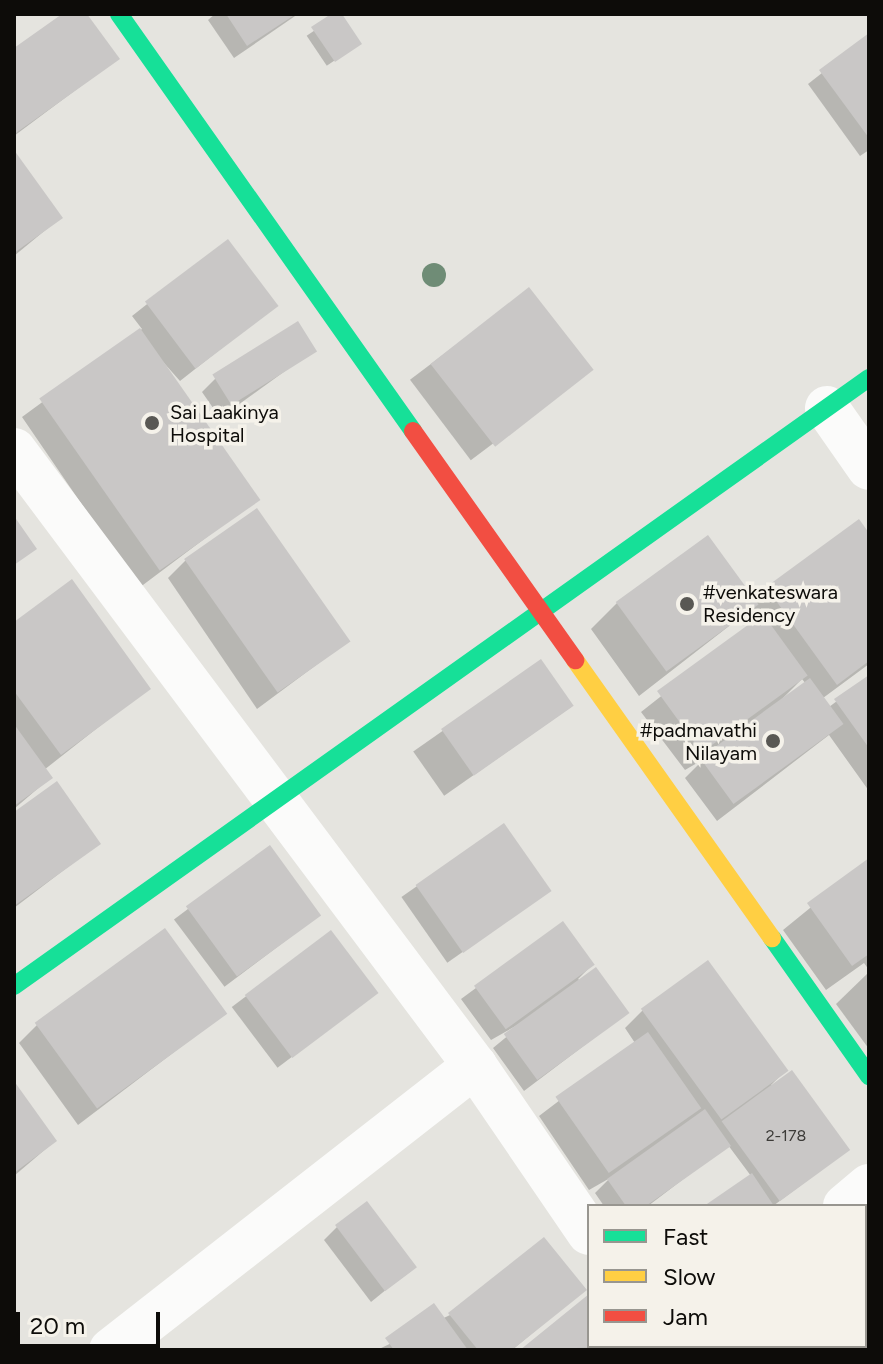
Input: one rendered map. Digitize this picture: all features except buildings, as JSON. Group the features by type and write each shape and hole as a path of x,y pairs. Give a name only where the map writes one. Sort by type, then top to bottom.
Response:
{"street":[{"path":"119,14 869,1076"},
{"path":"14,986 273,797 542,613 869,378"},
{"path":"827,408 869,468"},
{"path":"14,450 475,1066 587,1230"},
{"path":"111,1350 475,1066"},
{"path":"847,1204 869,1186"}],"traffic: fast":[{"path":"119,14 413,431"},
{"path":"14,986 869,378"},
{"path":"772,938 869,1076"}],"traffic: slow":[{"path":"575,660 772,938"}],"traffic: jam":[{"path":"413,431 575,660"}],"place":[{"name":"Sai Laakinya Hospital","path":"152,423"},
{"name":"#venkateswara Residency","path":"687,604"},
{"name":"#padmavathi Nilayam","path":"773,741"}]}
